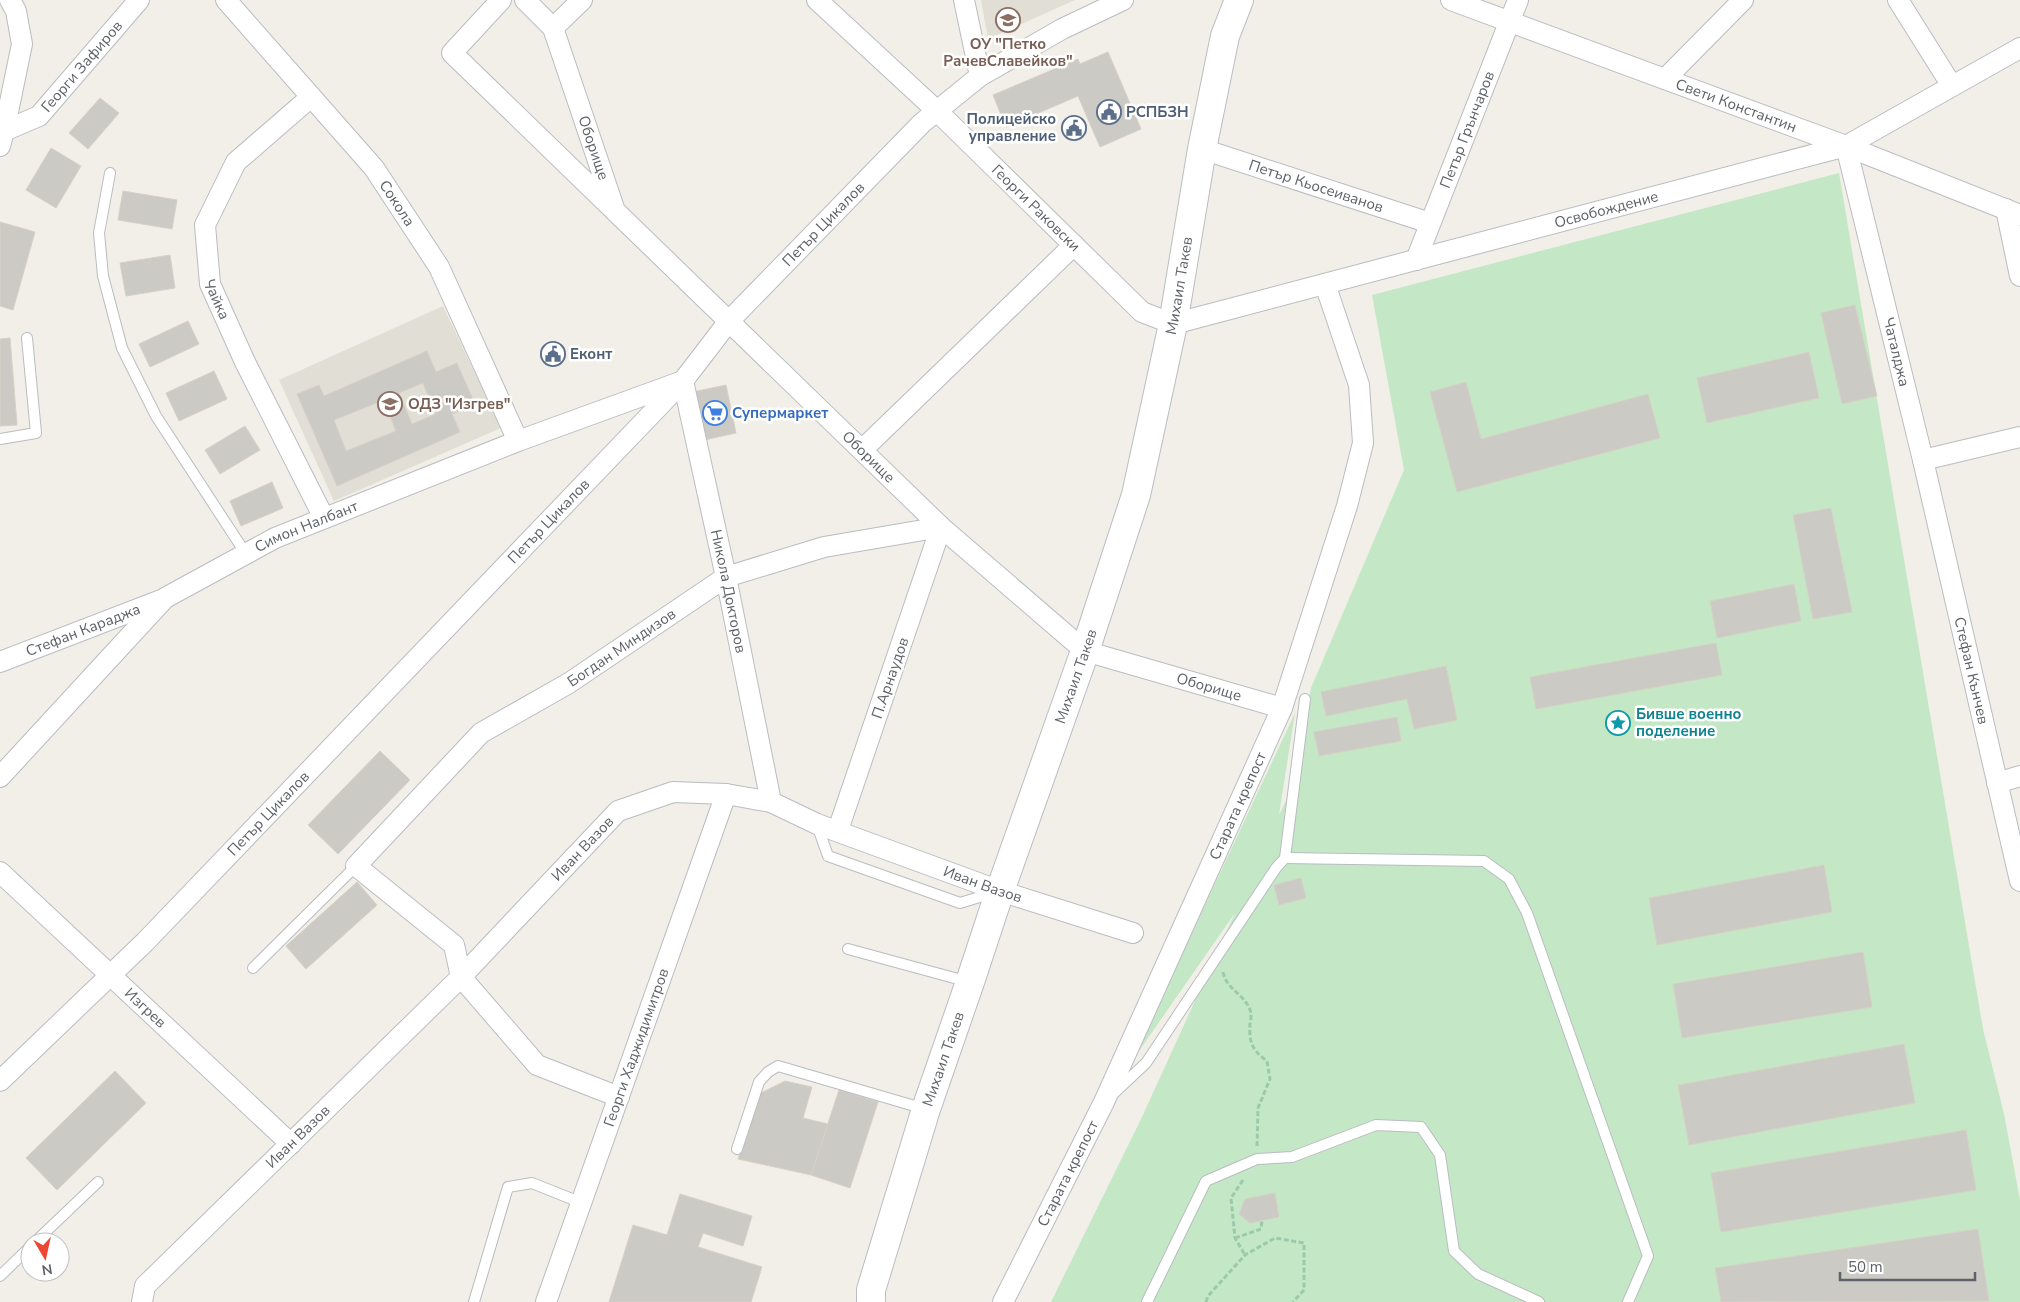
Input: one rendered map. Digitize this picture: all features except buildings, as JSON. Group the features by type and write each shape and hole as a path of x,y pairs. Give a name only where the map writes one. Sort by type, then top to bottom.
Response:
{"main road":[{"name":"Михаил Такев","path":"1224,0 1225,36"},
{"name":"Михаил Такев","path":"871,1302 871,1290 926,1109 1000,891 1085,651 1136,495 1173,324 1202,149 1225,36 1239,0"}],"street":[{"path":"2,139 22,44 16,11 10,0"},
{"name":"Георги Зафиров","path":"2,139 38,116 138,0"},
{"name":"Сокола","path":"226,0 374,168 439,267 518,441"},
{"path":"501,0 452,53 615,211"},
{"name":"Оборище","path":"525,0 553,28 615,211 941,527 1085,651 1282,708"},
{"path":"553,28 582,0"},
{"name":"Георги Раковски","path":"817,0 937,111 1142,312 1173,324"},
{"path":"964,0 980,76"},
{"name":"Петър Цикалов","path":"0,1081 145,942 683,381 729,321 922,123 980,76 1062,29 1123,0"},
{"name":"Свети Константин","path":"1451,0 1846,146 2013,212"},
{"name":"Петър Грънчаров","path":"1416,260 1518,0"},
{"path":"1665,79 1743,0"},
{"path":"1898,0 1952,86"},
{"name":"Освобождение","path":"1173,324 1846,146 2020,48"},
{"name":"Чайка","path":"311,97 236,162 205,225 210,284 245,362 324,518"},
{"name":"Чаталджа","path":"1846,146 1923,460"},
{"name":"Петър Кьосеиванов","path":"1202,149 1430,223"},
{"path":"2013,212 2020,276"},
{"path":"862,450 1074,245"},
{"name":"Старата крепост","path":"1003,1302 1104,1102 1282,708 1347,506 1363,443 1359,385 1325,284"},
{"name":"Симон Налбант","path":"0,777 166,598 275,538 518,441 683,381"},
{"name":"Никола Докторов","path":"683,381 726,577 771,802"},
{"path":"1923,460 2020,438"},
{"name":"Стефан Кънчев","path":"1923,460 2020,881"},
{"name":"Богдан Миндизов","path":"356,866 481,733 569,683 726,577 824,547 941,527"},
{"name":"П.Арнаудов","path":"838,830 941,527"},
{"name":"Стефан Караджа","path":"0,662 166,598"},
{"path":"1998,783 2020,776"},
{"name":"Иван Вазов","path":"142,1302 145,1286 461,977 618,811 673,792 726,794 771,802 817,824 838,830 1000,891 1133,934"},
{"name":"Георги Хаджидимитров","path":"546,1302 726,794"},
{"path":"356,866 454,945 461,977 537,1066 619,1097"},
{"name":"Изгрев","path":"0,872 291,1144"}],"lane":[{"path":"110,173 99,233 103,276 122,348 156,416 246,554"},
{"path":"0,439 36,433 27,338"},
{"path":"1104,1102 1146,1062 1276,868 1286,858 1305,699"},
{"path":"817,824 828,856 960,903 1000,891"},
{"path":"1286,858 1484,861 1509,879 1527,913 1648,1256 1628,1302"},
{"path":"253,968 356,866"},
{"path":"848,949 970,982"},
{"path":"737,1149 760,1082 768,1072 778,1066 926,1109"},
{"path":"1147,1302 1206,1181 1257,1159 1292,1157 1376,1125 1421,1127 1440,1155 1454,1251 1478,1274 1539,1302"},
{"path":"46,1232 98,1182"},
{"path":"474,1302 508,1187 532,1183 582,1203"},
{"path":"0,1276 20,1257"}],"path":[{"path":"1222,966 1223,975 1230,987 1244,998 1251,1014 1250,1036 1255,1052 1267,1061 1270,1079 1258,1108 1257,1159 1230,1198 1235,1238 1245,1255"},
{"path":"1235,1238 1262,1229 1262,1221"},
{"path":"1206,1302 1208,1296 1245,1255 1275,1238 1304,1243 1304,1290 1293,1302"}],"shaded area":[{"name":"ОУ \"Петко РачевСлавейков\"","path":"981,0 1075,0 988,39"},
{"name":"ОДЗ \"Изгрев\"","path":"443,306 501,428 334,501 279,380"}],"green space":[{"name":"Бивше военно поделение","path":"1839,173 1983,1029 2004,1114 2020,1200 2020,1302 1051,1302 1142,1117 1235,913 1132,1061 1295,713 1279,815 1292,788 1311,688 1404,470 1372,295"}],"place":[{"name":"ОУ \"Петко РачевСлавейков\"","path":"1008,20"},
{"name":"РСПБЗН","path":"1109,112"},
{"name":"Полицейско управление","path":"1074,128"},
{"name":"Еконт","path":"553,354"},
{"name":"ОДЗ \"Изгрев\"","path":"390,404"},
{"name":"Супермаркет","path":"715,413"},
{"name":"Бивше военно поделение","path":"1618,723"}]}
